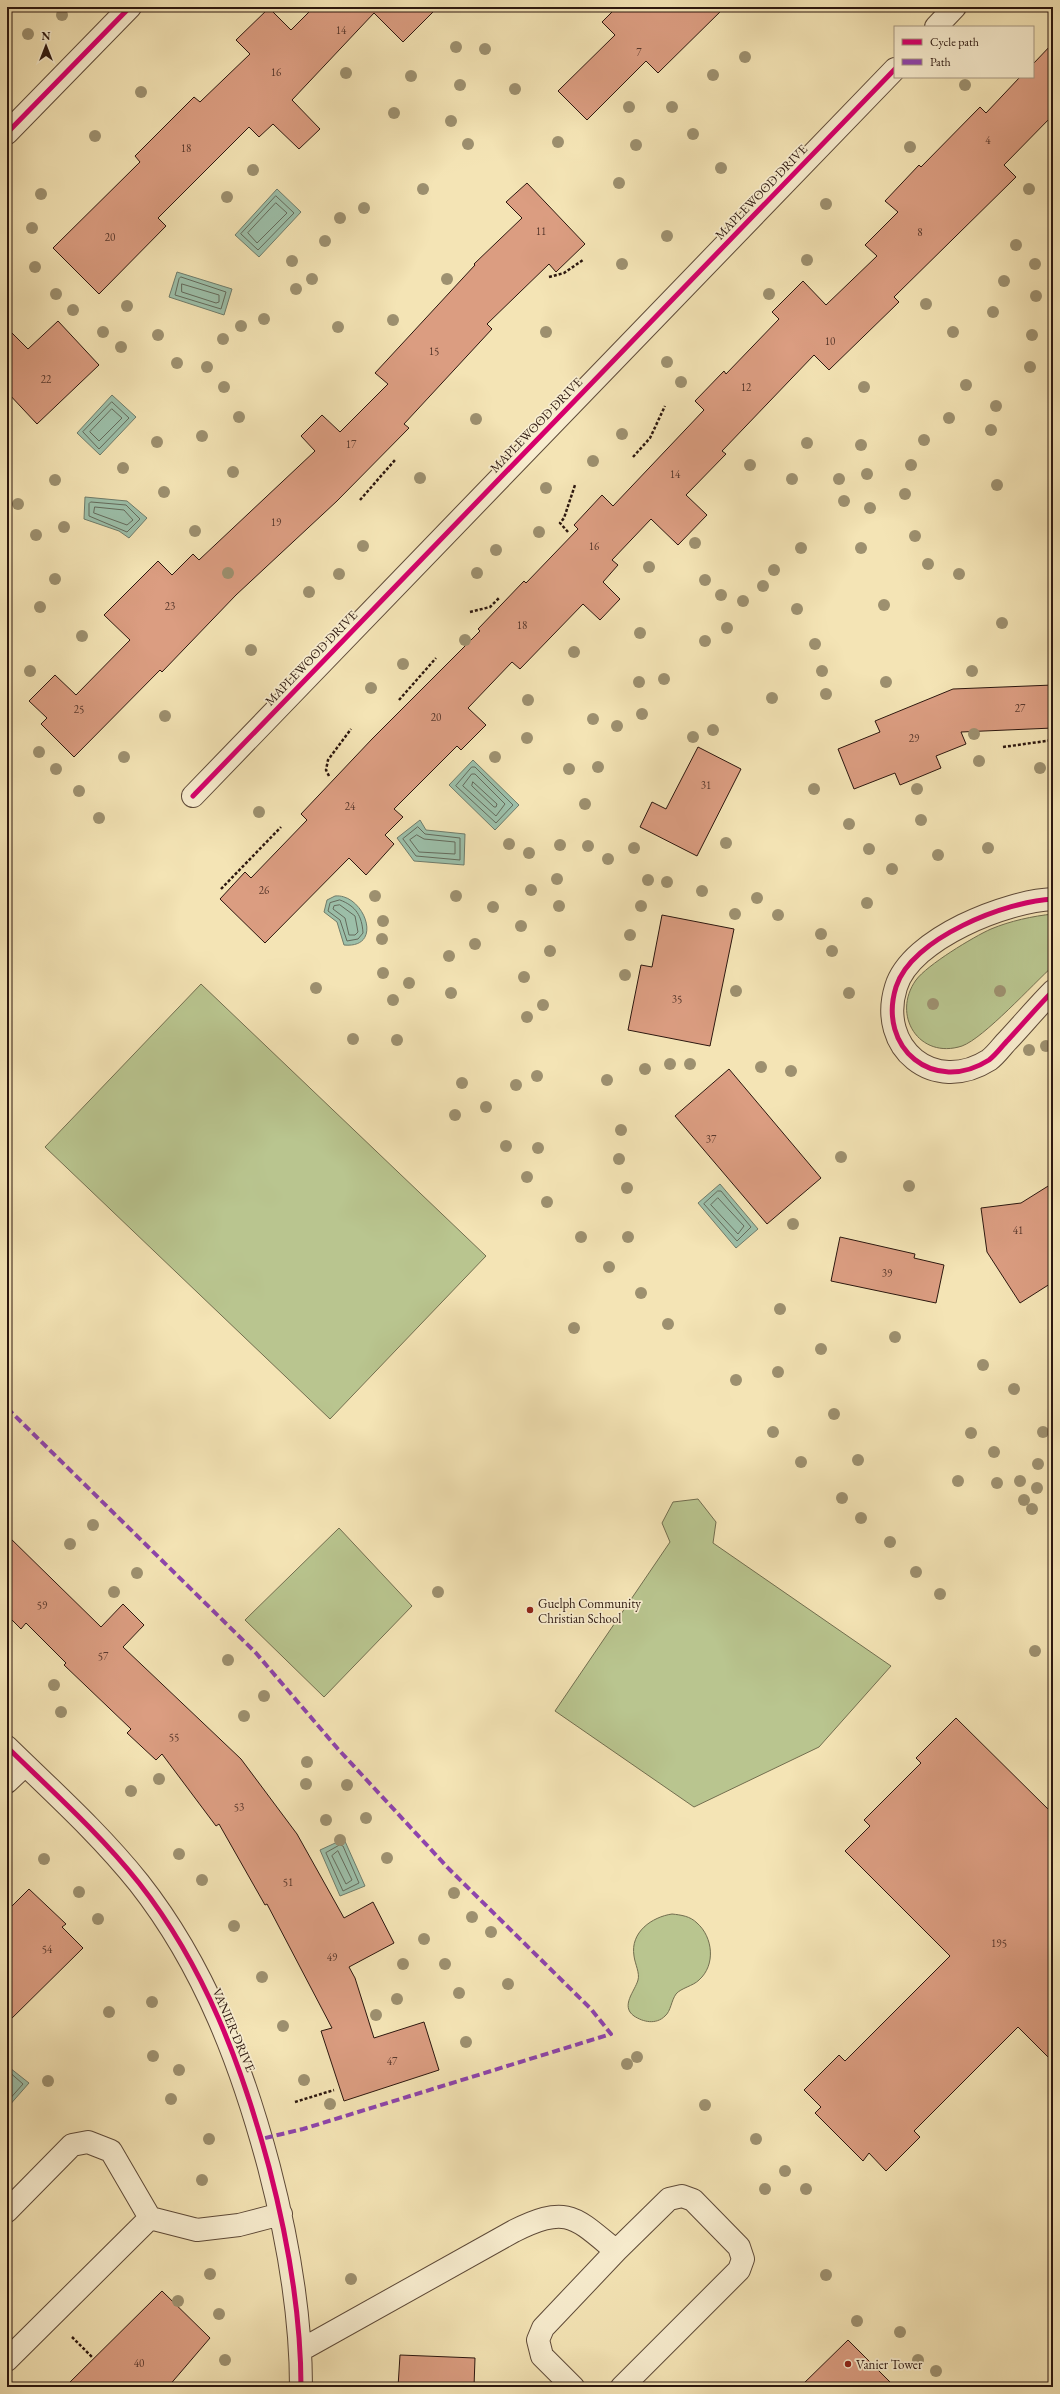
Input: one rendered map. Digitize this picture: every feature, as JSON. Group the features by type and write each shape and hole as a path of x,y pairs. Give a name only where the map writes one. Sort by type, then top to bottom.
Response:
{"street":[{"path":"7,133 130,7"},
{"path":"937,26 955,7"},
{"name":"MAPLEWOOD DRIVE","path":"193,796 894,70"},
{"path":"1053,899 1039,900 998,910 964,925 920,952 902,972 896,987 893,1015 895,1032 906,1054 923,1066 946,1073 971,1069 990,1059 1053,991"},
{"name":"VANIER DRIVE","path":"7,1747 114,1853 128,1869 164,1918 200,1980 234,2053 261,2139 281,2214 296,2301 301,2350 301,2387"},
{"path":"7,1782 25,1765"},
{"path":"7,2211 72,2145 88,2142 111,2150 150,2218 198,2230 239,2225 281,2214"},
{"path":"573,2387 542,2356 538,2340 544,2328 616,2251 669,2199 682,2196 693,2200 739,2247 743,2259 739,2270 622,2387"},
{"path":"301,2350 514,2231 548,2216 571,2217 582,2222 616,2251"},
{"path":"7,2360 150,2218"}],"path":[{"path":"549,277 564,273 583,260"},
{"path":"633,457 650,438 665,406"},
{"path":"360,500 395,460"},
{"path":"568,532 560,523 564,518 575,485"},
{"path":"470,612 490,607 499,598"},
{"path":"399,700 436,658"},
{"path":"329,776 326,770 328,760 351,729"},
{"path":"1003,746 1053,740"},
{"path":"221,889 281,827"},
{"path":"295,2102 334,2090"}],"shaded area":[{"path":"1053,914 1053,966 1008,1010 983,1033 962,1046 947,1049 933,1047 922,1040 914,1031 908,1020 907,1007 909,993 916,980 922,974 940,959 973,938 991,929 1022,919"},
{"path":"201,984 486,1256 330,1419 45,1147"},
{"path":"698,1499 716,1522 713,1543 891,1666 819,1747 694,1807 555,1711 670,1542 662,1523 673,1502"},
{"path":"339,1528 412,1606 324,1697 245,1620"},
{"path":"672,1914 688,1917 697,1923 702,1929 709,1943 710,1959 708,1967 699,1980 676,1994 669,2011 665,2016 654,2022 641,2020 634,2016 628,2008 628,2003 638,1980 638,1971 634,1956 635,1940 644,1927 650,1922 657,1918"}],"water":[{"path":"277,189 301,212 259,257 235,235"},
{"path":"177,272 232,289 224,315 169,297"},
{"path":"112,395 136,417 100,455 77,433"},
{"path":"85,497 127,501 147,518 129,538 119,531 84,519"},
{"path":"473,760 519,805 495,830 449,785"},
{"path":"420,820 426,830 465,834 464,865 414,861 397,838"},
{"path":"335,896 345,897 354,903 361,911 366,921 367,930 364,939 357,944 344,945 337,922 324,912 327,900"},
{"path":"720,1184 758,1229 736,1248 698,1203"},
{"path":"344,1839 365,1886 340,1896 320,1850"},
{"path":"7,2053 10,2068 29,2083 8,2107"}],"building":[{"path":"314,7 438,7 403,42 374,13 292,100 320,129 299,149 273,124 259,137 249,127 158,218 166,226 99,294 53,248 140,162 135,156 194,97 200,102 250,54 236,40 269,8 291,30"},
{"path":"617,7 725,7 658,73 646,61 587,120 558,91 615,35 602,22"},
{"path":"1053,43 1053,115 1004,165 1016,177 894,297 899,302 829,370 814,355 722,451 726,454 686,495 707,515 678,545 651,519 612,560 618,565 603,582 620,599 600,620 583,604 520,669 512,662 468,708 486,725 461,750 457,746 394,809 403,817 385,835 394,844 366,875 349,858 265,943 220,899 245,872 251,878 307,820 301,814 372,739 480,631 478,629 524,581 526,583 578,529 574,525 602,495 613,506 704,410 695,401 724,371 726,374 779,319 772,312 803,281 826,305 877,256 865,245 898,212 885,201 919,165 921,167 980,107 986,113 1019,78 1034,78 1034,63"},
{"path":"527,183 585,244 556,272 549,264 487,324 492,329 404,424 409,428 337,501 236,595 162,672 160,670 74,757 41,724 47,718 29,701 55,675 76,695 130,640 104,615 158,561 172,575 193,554 199,560 315,451 301,436 322,415 340,432 388,384 375,373 475,265 474,264 522,218 506,202"},
{"path":"58,321 99,365 37,424 7,392 7,328 28,349"},
{"path":"1053,685 1053,728 961,732 966,744 936,756 941,768 900,785 895,773 854,789 838,749 880,732 875,721 953,689"},
{"path":"698,747 741,769 697,856 640,827 652,802 666,809"},
{"path":"662,915 734,929 710,1046 628,1030 641,965 652,967"},
{"path":"729,1069 821,1178 767,1224 675,1116"},
{"path":"1053,1183 1053,1282 1020,1303 987,1252 981,1208 1021,1203"},
{"path":"840,1237 915,1254 914,1258 944,1265 936,1303 831,1281"},
{"path":"7,1535 101,1627 123,1604 144,1625 123,1647 241,1759 297,1834 344,1918 373,1902 394,1943 349,1967 355,1978 374,2038 424,2022 439,2070 344,2101 321,2031 332,2028 267,1904 265,1905 219,1824 216,1826 162,1754 156,1760 127,1733 131,1729 64,1665 66,1663 26,1623 21,1629 7,1615"},
{"path":"956,1718 1053,1814 1053,2062 1018,2027 914,2131 920,2137 886,2171 869,2153 863,2161 815,2113 821,2107 804,2090 839,2055 845,2061 950,1956 845,1851 870,1826 864,1820 921,1763 916,1758"},
{"path":"29,1889 66,1924 62,1927 83,1948 7,2023 7,1911"},
{"path":"162,2291 210,2338 168,2387 65,2387"},
{"name":"Vanier Tower","path":"848,2340 895,2387 800,2387"},
{"path":"400,2355 475,2358 474,2387 398,2387"}],"marked path":[{"path":"7,1408 256,1653 338,1749 449,1869 591,2009 611,2034 303,2129 261,2139"}],"cycle path":[{"path":"7,133 130,7"},
{"path":"193,796 894,70"},
{"path":"1053,899 1034,901 987,915 963,925 940,938 920,953 905,969 896,987 892,1009 895,1029 903,1046 915,1060 930,1068 949,1072 968,1069 992,1058 1053,991"},
{"path":"7,1747 92,1830 139,1883 162,1915 183,1949 202,1983 219,2019 247,2092 276,2194 296,2304 299,2331 301,2387"}],"place":[{"name":"Guelph Community Christian School","path":"530,1610"},
{"name":"Vanier Tower","path":"848,2364"}]}
